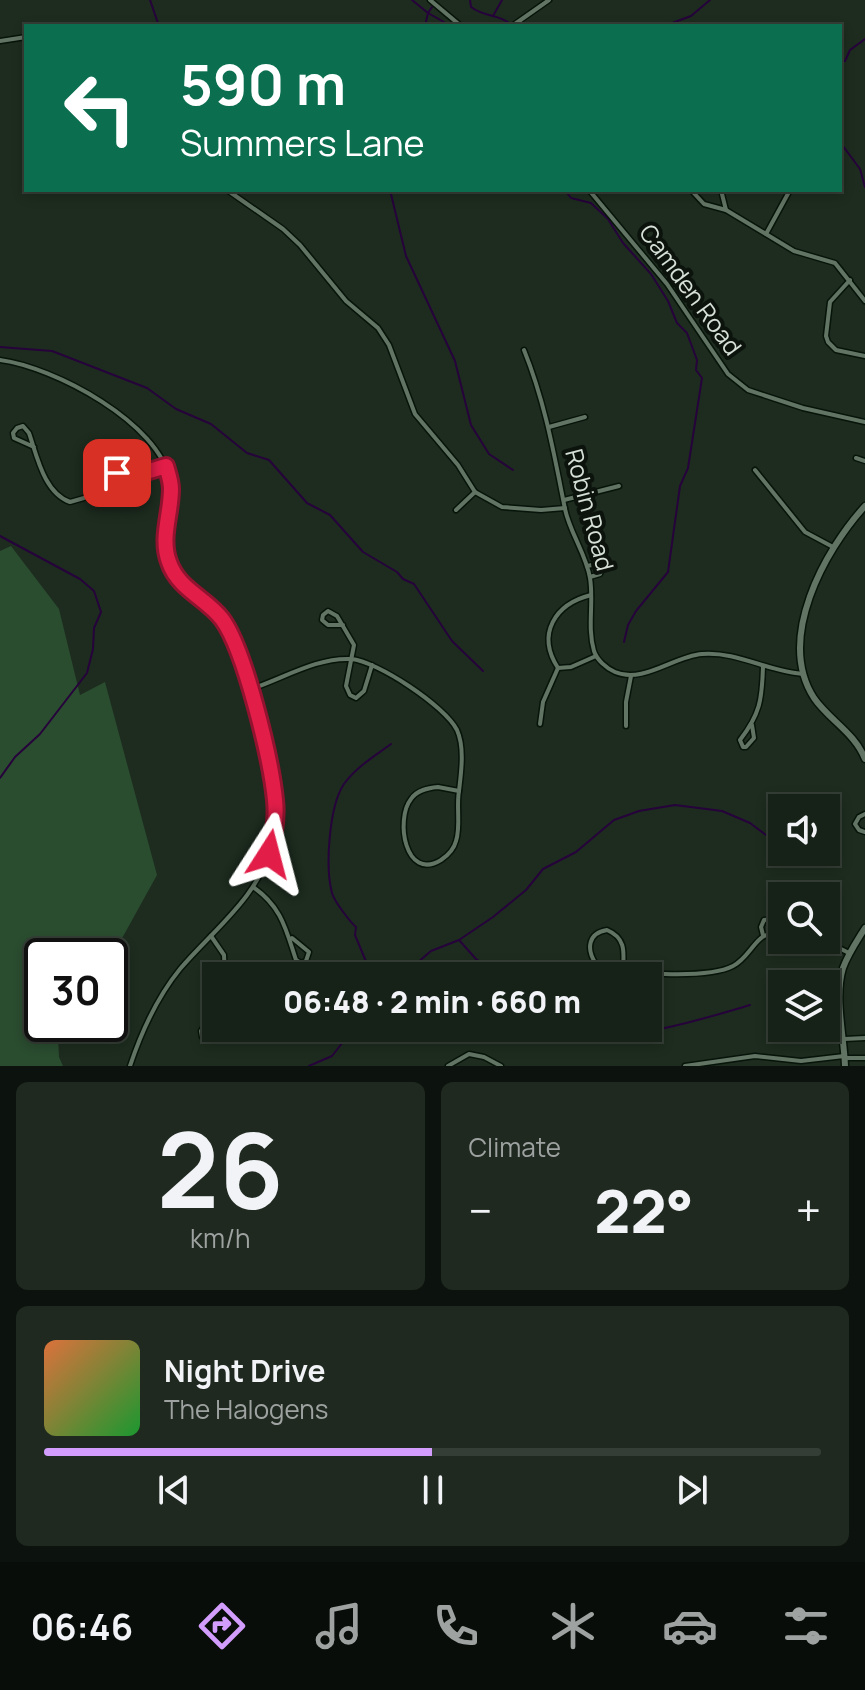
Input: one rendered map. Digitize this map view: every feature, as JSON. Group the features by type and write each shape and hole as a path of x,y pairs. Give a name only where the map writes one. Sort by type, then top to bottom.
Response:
{"main road":[{"path":"865,506 833,547 814,584 804,612 801,635 803,674 816,702 848,732 865,759"},
{"path":"844,1060 840,990 842,971 865,928"}],"street":[{"path":"430,0 459,24"},
{"path":"515,24 549,0"},
{"path":"0,41 24,37"},
{"path":"230,192 283,229 346,301 378,328 389,345 415,414 458,465 475,492 491,504 502,507 565,508"},
{"name":"Camden Road","path":"591,192 667,284 728,374 748,390 803,408 865,422"},
{"path":"693,192 704,204 726,210 794,251 835,263 865,301"},
{"path":"722,192 726,210"},
{"path":"766,234 789,192"},
{"path":"850,280 830,302 826,336 836,350 865,356"},
{"name":"Robin Road","path":"524,350 549,427 565,508 590,577 591,635 596,656"},
{"path":"0,360 30,368 100,399 150,442 166,466 171,489 165,544 170,565 181,582 223,620 234,642 251,689 274,788 276,812 269,854 253,887 172,980 130,1066"},
{"path":"549,427 585,417"},
{"path":"34,447 14,438 13,433 21,425 26,429 34,447 51,489 61,499 70,502 84,498 117,473 146,472 166,466"},
{"path":"856,458 865,461"},
{"path":"755,470 805,532 833,547"},
{"path":"564,500 619,486"},
{"path":"456,510 475,492"},
{"path":"587,566 597,564 602,569 600,574 590,577"},
{"path":"558,668 548,643 554,620 568,604 591,595"},
{"path":"343,625 328,625 322,620 323,615 331,611 343,625 354,645 346,686 347,693 352,697 363,694 372,665"},
{"path":"558,668 571,667 596,656 614,672 631,676 703,654 730,655 763,667 803,674"},
{"path":"251,689 322,663 353,659 372,665 427,700 453,724 460,741 461,765 457,839 453,849 434,863 417,863 406,847 407,804 413,795 429,788 459,791"},
{"path":"752,725 754,738 743,747 740,740 752,725 762,691 763,667"},
{"path":"540,724 543,702 558,668"},
{"path":"626,726 631,676"},
{"path":"865,814 855,824 865,832"},
{"path":"253,887 272,903 292,938 296,960 301,963 306,961 309,952 292,938"},
{"path":"763,935 761,927 764,920 768,920"},
{"path":"607,930 620,939 624,950 623,969 596,964 589,942 597,933 607,930"},
{"path":"662,973 724,969 741,960 768,933"},
{"path":"211,936 224,955 224,962"},
{"path":"840,948 849,953"},
{"path":"844,1039 865,1038"},
{"path":"448,1066 469,1054 484,1057 501,1066"},
{"path":"685,1066 755,1056 801,1061 865,1058"}],"green space":[{"path":"11,546 59,609 80,695 105,682 157,875 122,938 24,938 24,1042 58,1042 63,1066 0,1066 0,551"}],"waterway":[{"path":"150,0 158,24"},
{"path":"412,0 428,13 432,7"},
{"path":"470,0 471,7 476,10 509,23"},
{"path":"493,16 502,0"},
{"path":"669,24 691,16 710,0"},
{"path":"425,24 428,13 447,24"},
{"path":"842,61 845,61 850,50 865,39"},
{"path":"842,145 860,169 865,187"},
{"path":"390,192 406,256 455,361 471,425 489,454 513,470"},
{"path":"566,192 571,198 591,203 608,219 623,243 651,274 677,323 687,333 697,360 696,370 702,378 688,468 680,486 668,572 636,611 628,625 624,642"},
{"path":"0,347 52,351 147,388 176,409 211,424 247,453 269,460 307,503 330,515 363,552 414,584 452,641 483,671"},
{"path":"0,536 80,579 94,591 101,612 94,628 87,673 40,734 15,757 0,778"},
{"path":"366,962 355,935 356,927 332,893 330,837 335,807 344,784 360,767 391,744"},
{"path":"418,962 431,951 459,940 493,917 526,890 543,869 576,852 614,820 639,811 675,805 722,811 750,823 766,835"},
{"path":"459,940 481,962"},
{"path":"662,1029 750,1005"},
{"path":"309,1066 332,1056 343,1042"}],"route":[{"path":"117,473 146,472 166,466 171,489 165,544 170,565 188,590 223,620 251,689 274,788 276,812 269,854"}]}
